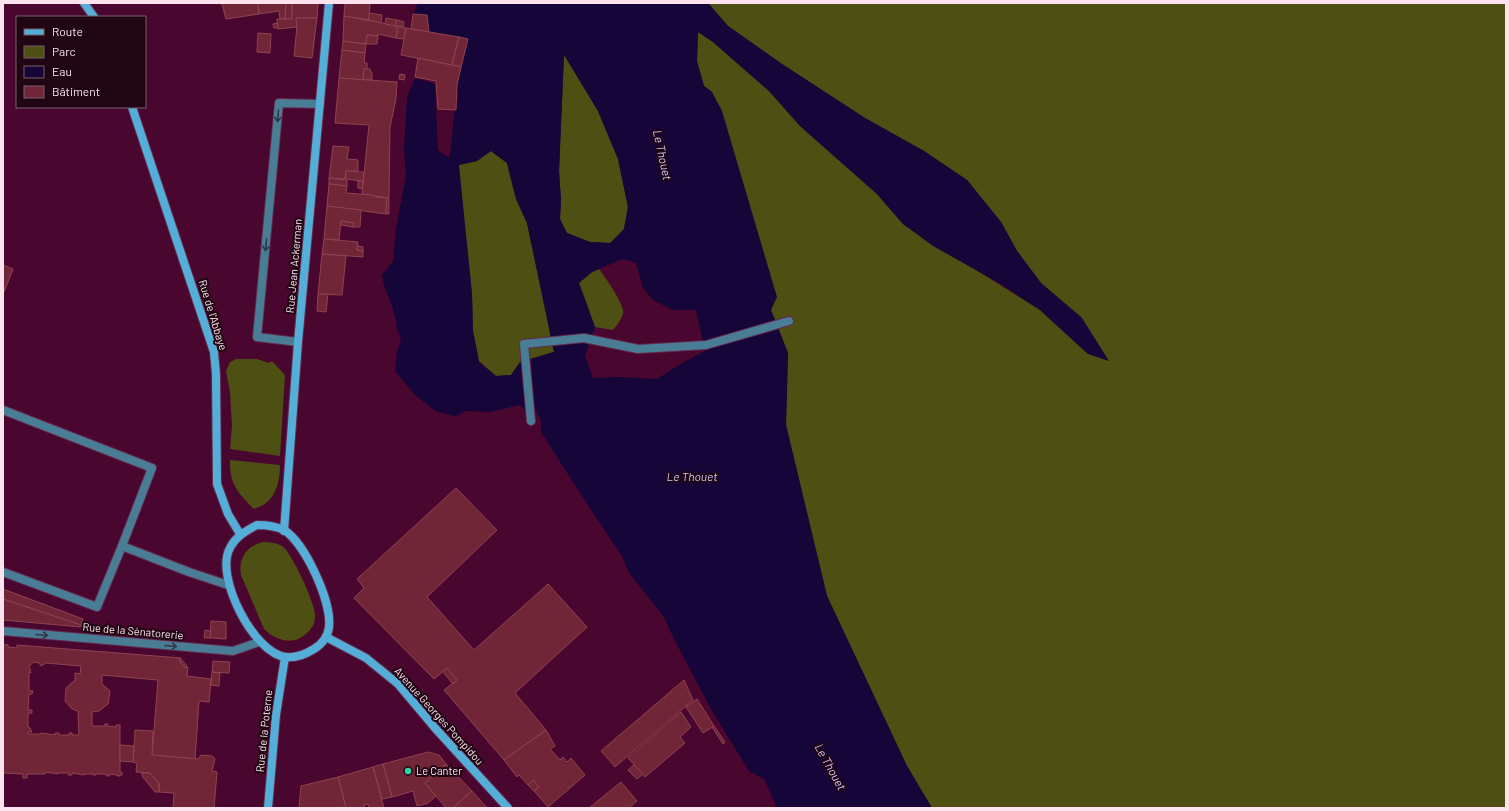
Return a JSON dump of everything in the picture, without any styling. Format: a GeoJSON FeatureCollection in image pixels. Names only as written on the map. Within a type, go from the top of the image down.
{"type":"FeatureCollection","features":[{"type":"Feature","properties":{"kind":"main road"},"geometry":{"type":"LineString","coordinates":[[84,3],[93,16]]}},
{"type":"Feature","properties":{"kind":"main road","name":"Rue Jean Ackerman"},"geometry":{"type":"LineString","coordinates":[[284,530],[298,342],[329,3]]}},
{"type":"Feature","properties":{"kind":"main road","name":"Rue de l'Abbaye"},"geometry":{"type":"LineString","coordinates":[[132,108],[214,352],[216,374],[217,484],[228,514],[240,534]]}},
{"type":"Feature","properties":{"kind":"main road"},"geometry":{"type":"LineString","coordinates":[[257,525],[272,526],[284,530],[296,541],[315,572],[329,616],[329,626],[326,637],[319,646],[310,652],[299,656],[285,657],[272,652],[260,642],[238,608],[228,585],[226,566],[230,548],[240,534],[257,525]]}},
{"type":"Feature","properties":{"kind":"main road","name":"Avenue Georges Pompidou"},"geometry":{"type":"LineString","coordinates":[[326,637],[366,658],[398,684],[435,728],[508,808]]}},
{"type":"Feature","properties":{"kind":"main road","name":"Rue de la Poterne"},"geometry":{"type":"LineString","coordinates":[[268,808],[276,715],[285,657]]}},
{"type":"Feature","properties":{"kind":"street"},"geometry":{"type":"LineString","coordinates":[[298,342],[257,337],[279,103],[320,104]]}},
{"type":"Feature","properties":{"kind":"street"},"geometry":{"type":"LineString","coordinates":[[531,421],[524,344],[584,338],[638,349],[706,345],[789,320]]}},
{"type":"Feature","properties":{"kind":"street"},"geometry":{"type":"LineString","coordinates":[[3,410],[152,468],[97,607],[3,572]]}},
{"type":"Feature","properties":{"kind":"street"},"geometry":{"type":"LineString","coordinates":[[122,546],[189,572],[228,585]]}},
{"type":"Feature","properties":{"kind":"street","name":"Rue de la Sénatorerie"},"geometry":{"type":"LineString","coordinates":[[3,631],[233,651],[260,642]]}},
{"type":"Feature","properties":{"kind":"green space"},"geometry":{"type":"Polygon","coordinates":[[[708,3],[1506,3],[1506,808],[932,808],[907,766],[827,596],[786,425],[788,353],[771,310],[712,92],[704,86],[697,62],[698,32],[713,42],[769,91],[800,126],[877,194],[903,224],[1040,310],[1088,354],[1082,318],[1041,283],[1017,251],[1001,222],[967,180],[924,151],[865,118],[782,64],[728,26],[708,3]]]}},
{"type":"Feature","properties":{"kind":"green space"},"geometry":{"type":"Polygon","coordinates":[[[564,54],[598,111],[618,159],[628,207],[624,229],[611,243],[590,242],[567,233],[560,219],[561,200],[559,171],[564,54]]]}},
{"type":"Feature","properties":{"kind":"green space"},"geometry":{"type":"Polygon","coordinates":[[[491,151],[507,163],[516,199],[527,223],[554,352],[520,362],[511,375],[496,376],[479,361],[473,331],[472,294],[458,165],[477,161],[491,151]]]}},
{"type":"Feature","properties":{"kind":"green space"},"geometry":{"type":"Polygon","coordinates":[[[599,269],[609,283],[623,310],[621,318],[613,330],[595,327],[579,283],[592,272],[599,269]]]}},
{"type":"Feature","properties":{"kind":"green space"},"geometry":{"type":"Polygon","coordinates":[[[236,359],[257,359],[269,363],[272,361],[285,375],[280,456],[230,449],[232,426],[230,392],[226,371],[230,362],[236,359]]]}},
{"type":"Feature","properties":{"kind":"green space"},"geometry":{"type":"Polygon","coordinates":[[[230,460],[280,465],[278,481],[273,496],[270,500],[262,506],[254,509],[243,498],[233,481],[230,460]]]}},
{"type":"Feature","properties":{"kind":"green space"},"geometry":{"type":"Polygon","coordinates":[[[264,542],[278,544],[286,550],[308,591],[315,611],[315,619],[312,628],[296,640],[291,641],[279,639],[264,629],[241,575],[241,563],[245,553],[253,546],[264,542]]]}},
{"type":"Feature","properties":{"kind":"water","name":"Le Thouet"},"geometry":{"type":"Polygon","coordinates":[[[418,3],[708,3],[728,26],[782,64],[865,118],[924,151],[967,180],[1001,222],[1017,251],[1041,283],[1082,318],[1109,361],[1088,354],[1040,310],[999,283],[933,246],[903,224],[877,194],[800,126],[769,91],[713,42],[698,32],[697,61],[704,86],[712,92],[722,111],[777,297],[771,310],[788,353],[786,425],[827,596],[907,766],[932,808],[777,808],[764,779],[749,771],[711,709],[664,617],[629,573],[622,556],[541,432],[541,420],[535,409],[525,409],[519,405],[490,412],[467,411],[456,416],[437,412],[415,395],[395,371],[397,352],[401,338],[394,312],[384,286],[382,275],[393,261],[396,229],[406,175],[404,149],[407,97],[415,78],[435,84],[438,150],[449,158],[457,85],[468,39],[429,32],[427,16],[413,14],[418,3]],[[564,55],[559,171],[561,200],[560,219],[567,233],[590,242],[610,243],[624,229],[628,207],[618,159],[598,111],[564,55]],[[491,151],[477,161],[459,165],[472,294],[473,331],[479,362],[496,376],[511,375],[520,362],[554,352],[527,223],[516,199],[507,163],[491,151]],[[623,259],[592,272],[579,283],[595,327],[585,356],[593,378],[619,377],[657,379],[705,351],[696,310],[673,310],[653,300],[643,288],[636,263],[623,259]]]}},
{"type":"Feature","properties":{"kind":"building"},"geometry":{"type":"Polygon","coordinates":[[[218,3],[258,3],[259,14],[226,19],[222,4],[218,3]]]}},
{"type":"Feature","properties":{"kind":"building"},"geometry":{"type":"Polygon","coordinates":[[[258,3],[286,3],[285,19],[280,19],[279,11],[259,14],[258,3]]]}},
{"type":"Feature","properties":{"kind":"building"},"geometry":{"type":"Polygon","coordinates":[[[286,3],[292,3],[292,19],[285,19],[286,3]]]}},
{"type":"Feature","properties":{"kind":"building"},"geometry":{"type":"Polygon","coordinates":[[[292,3],[318,3],[317,18],[296,18],[297,27],[278,29],[277,19],[292,19],[292,3]]]}},
{"type":"Feature","properties":{"kind":"building"},"geometry":{"type":"Polygon","coordinates":[[[345,3],[370,3],[369,20],[344,16],[345,3]]]}},
{"type":"Feature","properties":{"kind":"building"},"geometry":{"type":"Polygon","coordinates":[[[369,13],[382,15],[381,23],[369,20],[369,13]]]}},
{"type":"Feature","properties":{"kind":"building"},"geometry":{"type":"Polygon","coordinates":[[[413,14],[427,15],[429,32],[411,29],[413,14]]]}},
{"type":"Feature","properties":{"kind":"building"},"geometry":{"type":"Polygon","coordinates":[[[344,16],[398,26],[396,38],[378,34],[378,36],[367,35],[366,44],[343,41],[344,16]]]}},
{"type":"Feature","properties":{"kind":"building"},"geometry":{"type":"Polygon","coordinates":[[[296,18],[317,18],[312,58],[294,56],[297,27],[296,18]]]}},
{"type":"Feature","properties":{"kind":"building"},"geometry":{"type":"Polygon","coordinates":[[[386,18],[397,20],[395,26],[385,24],[386,18]]]}},
{"type":"Feature","properties":{"kind":"building"},"geometry":{"type":"Polygon","coordinates":[[[397,20],[404,22],[403,27],[395,26],[397,20]]]}},
{"type":"Feature","properties":{"kind":"building"},"geometry":{"type":"Polygon","coordinates":[[[277,23],[278,28],[274,28],[273,24],[277,23]]]}},
{"type":"Feature","properties":{"kind":"building"},"geometry":{"type":"Polygon","coordinates":[[[398,26],[406,28],[404,39],[396,38],[398,26]]]}},
{"type":"Feature","properties":{"kind":"building"},"geometry":{"type":"Polygon","coordinates":[[[406,28],[459,37],[452,65],[401,55],[406,28]]]}},
{"type":"Feature","properties":{"kind":"building"},"geometry":{"type":"Polygon","coordinates":[[[258,33],[271,34],[270,53],[257,52],[258,33]]]}},
{"type":"Feature","properties":{"kind":"building"},"geometry":{"type":"Polygon","coordinates":[[[367,35],[378,36],[377,44],[366,44],[367,35]]]}},
{"type":"Feature","properties":{"kind":"building"},"geometry":{"type":"Polygon","coordinates":[[[459,37],[468,39],[461,67],[452,65],[459,37]]]}},
{"type":"Feature","properties":{"kind":"building"},"geometry":{"type":"Polygon","coordinates":[[[343,41],[366,44],[365,53],[342,50],[343,41]]]}},
{"type":"Feature","properties":{"kind":"building"},"geometry":{"type":"Polygon","coordinates":[[[342,50],[365,53],[364,63],[367,63],[367,69],[364,69],[363,80],[339,78],[342,50]]]}},
{"type":"Feature","properties":{"kind":"building"},"geometry":{"type":"Polygon","coordinates":[[[418,58],[461,67],[457,85],[456,110],[438,109],[436,81],[415,77],[418,58]]]}},
{"type":"Feature","properties":{"kind":"building"},"geometry":{"type":"Polygon","coordinates":[[[364,69],[370,69],[372,80],[363,80],[364,69]]]}},
{"type":"Feature","properties":{"kind":"building"},"geometry":{"type":"Polygon","coordinates":[[[400,74],[405,75],[404,80],[399,79],[400,74]]]}},
{"type":"Feature","properties":{"kind":"building"},"geometry":{"type":"Polygon","coordinates":[[[339,78],[397,82],[396,99],[390,127],[389,198],[362,194],[369,125],[335,123],[339,78]]]}},
{"type":"Feature","properties":{"kind":"building"},"geometry":{"type":"Polygon","coordinates":[[[333,146],[349,147],[347,159],[358,160],[358,171],[346,171],[345,179],[329,178],[333,146]]]}},
{"type":"Feature","properties":{"kind":"building"},"geometry":{"type":"Polygon","coordinates":[[[346,171],[364,172],[363,181],[345,179],[346,171]]]}},
{"type":"Feature","properties":{"kind":"building"},"geometry":{"type":"Polygon","coordinates":[[[329,178],[347,180],[347,186],[329,184],[329,178]]]}},
{"type":"Feature","properties":{"kind":"building"},"geometry":{"type":"Polygon","coordinates":[[[358,181],[363,181],[362,189],[358,188],[358,181]]]}},
{"type":"Feature","properties":{"kind":"building"},"geometry":{"type":"Polygon","coordinates":[[[329,184],[347,186],[346,193],[387,198],[386,214],[327,206],[329,184]]]}},
{"type":"Feature","properties":{"kind":"building"},"geometry":{"type":"Polygon","coordinates":[[[387,198],[389,198],[389,214],[386,214],[387,198]]]}},
{"type":"Feature","properties":{"kind":"building"},"geometry":{"type":"Polygon","coordinates":[[[327,206],[361,210],[360,227],[353,227],[354,223],[341,221],[339,240],[324,239],[327,206]]]}},
{"type":"Feature","properties":{"kind":"building"},"geometry":{"type":"Polygon","coordinates":[[[341,221],[354,223],[353,227],[341,225],[341,221]]]}},
{"type":"Feature","properties":{"kind":"building"},"geometry":{"type":"Polygon","coordinates":[[[324,239],[358,242],[357,250],[363,251],[363,257],[322,254],[324,239]]]}},
{"type":"Feature","properties":{"kind":"building"},"geometry":{"type":"Polygon","coordinates":[[[358,246],[363,247],[363,251],[357,250],[358,246]]]}},
{"type":"Feature","properties":{"kind":"building"},"geometry":{"type":"Polygon","coordinates":[[[322,254],[346,256],[342,295],[318,294],[322,254]]]}},
{"type":"Feature","properties":{"kind":"building"},"geometry":{"type":"Polygon","coordinates":[[[3,265],[13,269],[4,292],[3,291],[3,265]]]}},
{"type":"Feature","properties":{"kind":"building"},"geometry":{"type":"Polygon","coordinates":[[[318,294],[328,294],[326,312],[317,311],[318,294]]]}},
{"type":"Feature","properties":{"kind":"building"},"geometry":{"type":"Polygon","coordinates":[[[456,488],[497,530],[427,597],[474,650],[548,584],[587,627],[515,693],[546,730],[504,760],[444,690],[457,680],[447,668],[434,679],[354,598],[364,588],[357,579],[456,488]]]}},
{"type":"Feature","properties":{"kind":"building"},"geometry":{"type":"Polygon","coordinates":[[[3,589],[83,619],[81,625],[3,599],[3,589]]]}},
{"type":"Feature","properties":{"kind":"building"},"geometry":{"type":"Polygon","coordinates":[[[3,599],[81,625],[81,627],[3,620],[3,599]]]}},
{"type":"Feature","properties":{"kind":"building"},"geometry":{"type":"Polygon","coordinates":[[[211,621],[226,622],[226,639],[210,638],[211,621]]]}},
{"type":"Feature","properties":{"kind":"building"},"geometry":{"type":"Polygon","coordinates":[[[205,630],[211,631],[210,638],[204,638],[205,630]]]}},
{"type":"Feature","properties":{"kind":"building"},"geometry":{"type":"Polygon","coordinates":[[[3,644],[8,645],[8,647],[17,648],[17,645],[181,658],[179,660],[185,668],[188,667],[187,676],[211,679],[209,702],[199,701],[195,759],[152,755],[158,680],[102,675],[102,684],[110,691],[108,704],[99,711],[92,712],[92,726],[105,726],[105,724],[108,724],[107,726],[116,727],[116,725],[120,725],[120,772],[122,772],[122,775],[117,776],[109,774],[109,776],[106,776],[106,774],[84,775],[72,773],[72,775],[68,775],[69,773],[58,774],[45,772],[45,774],[27,774],[27,778],[23,778],[23,774],[3,773],[3,644]],[[34,662],[29,666],[31,673],[29,672],[29,691],[33,691],[32,694],[29,694],[28,710],[32,710],[32,713],[28,713],[28,727],[32,732],[28,732],[28,734],[41,733],[55,735],[55,733],[59,733],[59,735],[69,735],[69,733],[72,733],[72,735],[79,735],[78,711],[72,709],[65,701],[66,688],[75,680],[75,673],[80,674],[81,666],[46,663],[41,666],[39,663],[34,662]]]}},
{"type":"Feature","properties":{"kind":"building"},"geometry":{"type":"Polygon","coordinates":[[[181,659],[187,666],[185,668],[179,660],[181,659]]]}},
{"type":"Feature","properties":{"kind":"building"},"geometry":{"type":"Polygon","coordinates":[[[213,661],[230,662],[229,673],[212,672],[213,661]]]}},
{"type":"Feature","properties":{"kind":"building"},"geometry":{"type":"Polygon","coordinates":[[[447,668],[457,680],[453,684],[443,672],[447,668]]]}},
{"type":"Feature","properties":{"kind":"building"},"geometry":{"type":"Polygon","coordinates":[[[212,672],[220,673],[219,686],[211,685],[212,672]]]}},
{"type":"Feature","properties":{"kind":"building"},"geometry":{"type":"Polygon","coordinates":[[[684,680],[693,700],[615,767],[601,751],[684,680]]]}},
{"type":"Feature","properties":{"kind":"building"},"geometry":{"type":"Polygon","coordinates":[[[697,699],[714,726],[703,733],[686,707],[697,699]]]}},
{"type":"Feature","properties":{"kind":"building"},"geometry":{"type":"Polygon","coordinates":[[[681,712],[691,727],[680,737],[685,743],[645,777],[628,758],[681,712]]]}},
{"type":"Feature","properties":{"kind":"building"},"geometry":{"type":"Polygon","coordinates":[[[714,726],[725,742],[723,744],[712,727],[714,726]]]}},
{"type":"Feature","properties":{"kind":"building"},"geometry":{"type":"Polygon","coordinates":[[[135,730],[153,731],[152,755],[198,759],[201,755],[212,756],[215,759],[212,771],[217,772],[214,808],[173,808],[174,793],[159,792],[159,784],[150,773],[136,772],[137,763],[133,762],[135,730]]]}},
{"type":"Feature","properties":{"kind":"building"},"geometry":{"type":"Polygon","coordinates":[[[546,730],[555,746],[550,749],[560,760],[563,757],[567,762],[571,758],[585,775],[548,807],[534,791],[539,787],[533,780],[528,785],[519,775],[517,777],[504,760],[546,730]]]}},
{"type":"Feature","properties":{"kind":"building"},"geometry":{"type":"Polygon","coordinates":[[[120,745],[134,746],[133,762],[120,761],[120,745]]]}},
{"type":"Feature","properties":{"kind":"building"},"geometry":{"type":"Polygon","coordinates":[[[428,752],[439,755],[446,764],[425,783],[436,796],[428,803],[417,806],[413,791],[392,797],[383,764],[428,752]]]}},
{"type":"Feature","properties":{"kind":"building"},"geometry":{"type":"Polygon","coordinates":[[[383,764],[392,797],[382,799],[373,767],[383,764]]]}},
{"type":"Feature","properties":{"kind":"building"},"geometry":{"type":"Polygon","coordinates":[[[446,764],[472,791],[453,808],[446,808],[425,783],[446,764]]]}},
{"type":"Feature","properties":{"kind":"building"},"geometry":{"type":"Polygon","coordinates":[[[634,765],[643,774],[637,779],[628,770],[634,765]]]}},
{"type":"Feature","properties":{"kind":"building"},"geometry":{"type":"Polygon","coordinates":[[[373,767],[384,808],[369,808],[368,804],[364,805],[365,808],[346,808],[338,777],[373,767]]]}},
{"type":"Feature","properties":{"kind":"building"},"geometry":{"type":"Polygon","coordinates":[[[142,773],[150,773],[159,784],[159,792],[155,792],[142,776],[142,773]]]}},
{"type":"Feature","properties":{"kind":"building"},"geometry":{"type":"Polygon","coordinates":[[[338,777],[346,808],[299,808],[301,786],[338,777]]]}},
{"type":"Feature","properties":{"kind":"building"},"geometry":{"type":"Polygon","coordinates":[[[533,780],[539,787],[534,791],[528,785],[533,780]]]}},
{"type":"Feature","properties":{"kind":"building"},"geometry":{"type":"Polygon","coordinates":[[[621,782],[637,801],[629,808],[589,808],[621,782]]]}},
{"type":"Feature","properties":{"kind":"building"},"geometry":{"type":"Polygon","coordinates":[[[472,791],[487,808],[453,808],[472,791]]]}},
{"type":"Feature","properties":{"kind":"place","name":"Le Canter"},"geometry":{"type":"Point","coordinates":[408,771]}}]}
